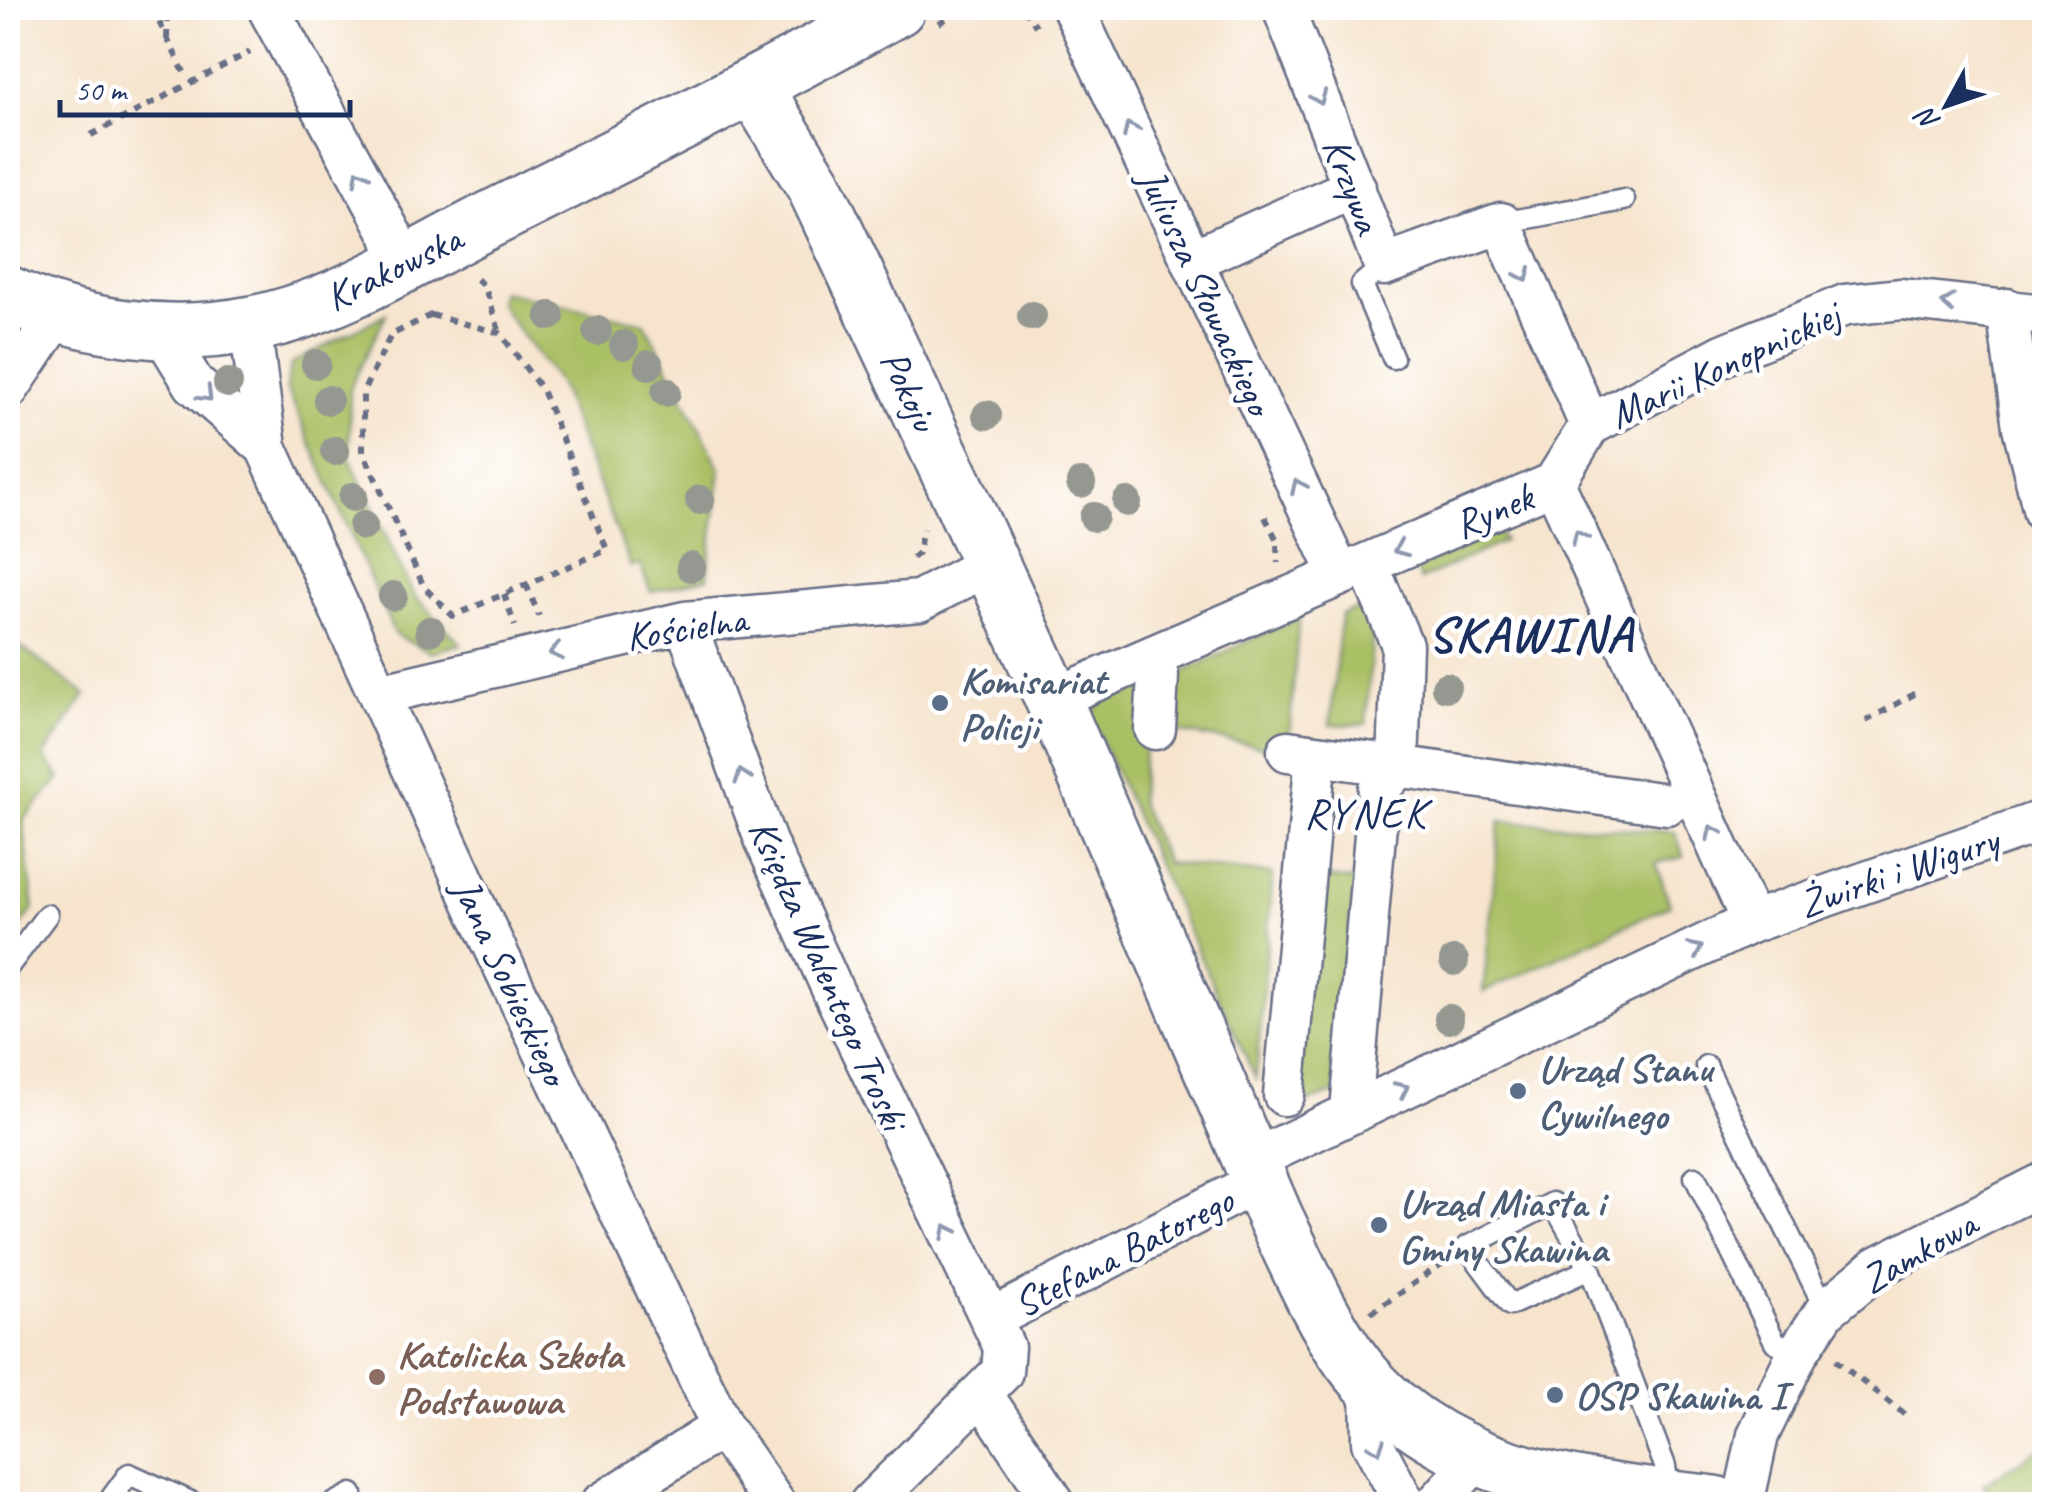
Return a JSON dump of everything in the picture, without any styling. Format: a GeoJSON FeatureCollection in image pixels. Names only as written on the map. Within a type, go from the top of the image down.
{"type":"FeatureCollection","features":[{"type":"Feature","properties":{"kind":"main road","name":"Krakowska"},"geometry":{"type":"LineString","coordinates":[[8,294],[59,313],[161,330],[250,324],[314,306],[755,88],[913,18]]}},
{"type":"Feature","properties":{"kind":"main road","name":"Pokoju"},"geometry":{"type":"LineString","coordinates":[[755,88],[814,185],[1053,698]]}},
{"type":"Feature","properties":{"kind":"main road"},"geometry":{"type":"LineString","coordinates":[[1053,698],[1312,1295],[1370,1384],[1417,1424],[1478,1458],[1548,1482],[1692,1502]]}},
{"type":"Feature","properties":{"kind":"street"},"geometry":{"type":"LineString","coordinates":[[268,8],[391,234],[401,264]]}},
{"type":"Feature","properties":{"kind":"street","name":"Juliusza Słowackiego"},"geometry":{"type":"LineString","coordinates":[[1073,8],[1192,260],[1358,579]]}},
{"type":"Feature","properties":{"kind":"street","name":"Krzywa"},"geometry":{"type":"LineString","coordinates":[[1283,8],[1384,265],[1501,223]]}},
{"type":"Feature","properties":{"kind":"street"},"geometry":{"type":"LineString","coordinates":[[1192,260],[1355,188]]}},
{"type":"Feature","properties":{"kind":"street"},"geometry":{"type":"LineString","coordinates":[[1501,223],[1590,425]]}},
{"type":"Feature","properties":{"kind":"street","name":"Marii Konopnickiej"},"geometry":{"type":"LineString","coordinates":[[1554,484],[1590,425],[1725,354],[1845,306],[1884,298],[2026,312]]}},
{"type":"Feature","properties":{"kind":"street"},"geometry":{"type":"LineString","coordinates":[[2026,312],[2010,354],[2044,512]]}},
{"type":"Feature","properties":{"kind":"street"},"geometry":{"type":"LineString","coordinates":[[8,389],[59,313]]}},
{"type":"Feature","properties":{"kind":"street","name":"Jana Sobieskiego"},"geometry":{"type":"LineString","coordinates":[[250,324],[266,447],[722,1427],[776,1504]]}},
{"type":"Feature","properties":{"kind":"street","name":"Jana Sobieskiego"},"geometry":{"type":"LineString","coordinates":[[161,330],[194,384],[237,426],[266,447]]}},
{"type":"Feature","properties":{"kind":"street","name":"Rynek"},"geometry":{"type":"LineString","coordinates":[[1053,698],[1358,579],[1554,484],[1752,922]]}},
{"type":"Feature","properties":{"kind":"street","name":"Kościelna"},"geometry":{"type":"LineString","coordinates":[[379,694],[685,622],[919,601],[990,564]]}},
{"type":"Feature","properties":{"kind":"street"},"geometry":{"type":"LineString","coordinates":[[1352,1098],[1380,789],[1398,767],[1402,645],[1358,579]]}},
{"type":"Feature","properties":{"kind":"street","name":"Księdza Walentego Troski"},"geometry":{"type":"LineString","coordinates":[[685,622],[766,842],[832,991],[991,1318]]}},
{"type":"Feature","properties":{"kind":"street"},"geometry":{"type":"LineString","coordinates":[[1155,729],[1158,676]]}},
{"type":"Feature","properties":{"kind":"street"},"geometry":{"type":"LineString","coordinates":[[1284,1094],[1302,753],[1667,804]]}},
{"type":"Feature","properties":{"kind":"street","name":"Żwirki i Wigury"},"geometry":{"type":"LineString","coordinates":[[1752,922],[2044,820]]}},
{"type":"Feature","properties":{"kind":"street"},"geometry":{"type":"LineString","coordinates":[[1255,1171],[1752,922]]}},
{"type":"Feature","properties":{"kind":"street","name":"Stefana Batorego"},"geometry":{"type":"LineString","coordinates":[[870,1504],[1002,1372],[1004,1346],[991,1318],[1255,1171]]}},
{"type":"Feature","properties":{"kind":"street","name":"Zamkowa"},"geometry":{"type":"LineString","coordinates":[[1743,1504],[1758,1435],[1815,1355],[1826,1310],[1879,1266],[2044,1183]]}},
{"type":"Feature","properties":{"kind":"street"},"geometry":{"type":"LineString","coordinates":[[1370,1384],[1372,1442],[1405,1504]]}},
{"type":"Feature","properties":{"kind":"street"},"geometry":{"type":"LineString","coordinates":[[982,1394],[1056,1504]]}},
{"type":"Feature","properties":{"kind":"street"},"geometry":{"type":"LineString","coordinates":[[601,1504],[722,1427]]}},
{"type":"Feature","properties":{"kind":"street"},"geometry":{"type":"LineString","coordinates":[[1436,1504],[1478,1458]]}},
{"type":"Feature","properties":{"kind":"lane"},"geometry":{"type":"LineString","coordinates":[[1501,223],[1624,200]]}},
{"type":"Feature","properties":{"kind":"lane"},"geometry":{"type":"LineString","coordinates":[[1384,265],[1362,284],[1393,358]]}},
{"type":"Feature","properties":{"kind":"lane"},"geometry":{"type":"LineString","coordinates":[[8,968],[46,915]]}},
{"type":"Feature","properties":{"kind":"lane"},"geometry":{"type":"LineString","coordinates":[[1706,1066],[1826,1310]]}},
{"type":"Feature","properties":{"kind":"lane"},"geometry":{"type":"LineString","coordinates":[[1695,1177],[1776,1342],[1815,1355]]}},
{"type":"Feature","properties":{"kind":"lane"},"geometry":{"type":"LineString","coordinates":[[1590,1269],[1510,1306],[1466,1247],[1553,1203],[1590,1269],[1665,1466],[1692,1502]]}},
{"type":"Feature","properties":{"kind":"lane"},"geometry":{"type":"LineString","coordinates":[[107,1504],[129,1474],[196,1504]]}},
{"type":"Feature","properties":{"kind":"path"},"geometry":{"type":"LineString","coordinates":[[152,8],[184,72]]}},
{"type":"Feature","properties":{"kind":"path"},"geometry":{"type":"LineString","coordinates":[[167,40],[168,8]]}},
{"type":"Feature","properties":{"kind":"path"},"geometry":{"type":"LineString","coordinates":[[913,18],[964,8]]}},
{"type":"Feature","properties":{"kind":"path"},"geometry":{"type":"LineString","coordinates":[[91,135],[261,49]]}},
{"type":"Feature","properties":{"kind":"path"},"geometry":{"type":"LineString","coordinates":[[430,314],[500,332],[542,390],[607,550],[526,584],[454,616],[424,587],[363,451],[364,392],[391,335],[430,314]]}},
{"type":"Feature","properties":{"kind":"path"},"geometry":{"type":"LineString","coordinates":[[902,564],[918,553],[925,523]]}},
{"type":"Feature","properties":{"kind":"path"},"geometry":{"type":"LineString","coordinates":[[1275,568],[1277,545]]}},
{"type":"Feature","properties":{"kind":"path"},"geometry":{"type":"LineString","coordinates":[[526,584],[539,616]]}},
{"type":"Feature","properties":{"kind":"path"},"geometry":{"type":"LineString","coordinates":[[1866,721],[1916,693]]}},
{"type":"Feature","properties":{"kind":"path"},"geometry":{"type":"LineString","coordinates":[[1366,1316],[1466,1247]]}},
{"type":"Feature","properties":{"kind":"path"},"geometry":{"type":"LineString","coordinates":[[1815,1355],[1909,1418]]}},
{"type":"Feature","properties":{"kind":"green space"},"geometry":{"type":"Polygon","coordinates":[[[501,291],[645,323],[721,470],[707,578],[651,592],[640,565],[631,567],[558,382],[504,311],[499,301],[501,291]]]}},
{"type":"Feature","properties":{"kind":"green space"},"geometry":{"type":"Polygon","coordinates":[[[386,314],[350,388],[349,457],[413,594],[461,644],[431,652],[395,635],[286,387],[291,364],[386,314]]]}},
{"type":"Feature","properties":{"kind":"green space"},"geometry":{"type":"Polygon","coordinates":[[[1498,530],[1504,541],[1420,580],[1415,568],[1498,530]]]}},
{"type":"Feature","properties":{"kind":"green space"},"geometry":{"type":"Polygon","coordinates":[[[1375,602],[1366,724],[1330,725],[1341,615],[1375,602]]]}},
{"type":"Feature","properties":{"kind":"green space"},"geometry":{"type":"Polygon","coordinates":[[[1299,617],[1288,751],[1147,727],[1139,801],[1166,863],[1273,874],[1256,1079],[1090,717],[1105,699],[1127,686],[1175,676],[1299,617]]]}},
{"type":"Feature","properties":{"kind":"green space"},"geometry":{"type":"Polygon","coordinates":[[[8,638],[86,695],[44,756],[60,778],[23,821],[34,908],[8,943],[8,638]]]}},
{"type":"Feature","properties":{"kind":"green space"},"geometry":{"type":"Polygon","coordinates":[[[1500,821],[1675,832],[1684,857],[1656,863],[1670,905],[1483,992],[1500,821]]]}},
{"type":"Feature","properties":{"kind":"green space"},"geometry":{"type":"Polygon","coordinates":[[[1312,876],[1355,881],[1336,1092],[1297,1106],[1312,876]]]}},
{"type":"Feature","properties":{"kind":"green space"},"geometry":{"type":"Polygon","coordinates":[[[2044,1446],[2044,1504],[1994,1504],[1983,1484],[2044,1446]]]}},
{"type":"Feature","properties":{"kind":"place","name":"Komisariat Policji"},"geometry":{"type":"Point","coordinates":[940,703]}},
{"type":"Feature","properties":{"kind":"place","name":"Urząd Stanu Cywilnego"},"geometry":{"type":"Point","coordinates":[1518,1091]}},
{"type":"Feature","properties":{"kind":"place","name":"Urząd Miasta i Gminy Skawina"},"geometry":{"type":"Point","coordinates":[1379,1225]}},
{"type":"Feature","properties":{"kind":"place","name":"Katolicka Szkoła Podstawowa"},"geometry":{"type":"Point","coordinates":[377,1377]}},
{"type":"Feature","properties":{"kind":"place","name":"OSP Skawina I"},"geometry":{"type":"Point","coordinates":[1555,1395]}},
{"type":"Feature","properties":{"kind":"district","name":"SKAWINA"},"geometry":{"type":"Point","coordinates":[1531,633]}},
{"type":"Feature","properties":{"kind":"district","name":"RYNEK"},"geometry":{"type":"Point","coordinates":[1366,812]}}]}
